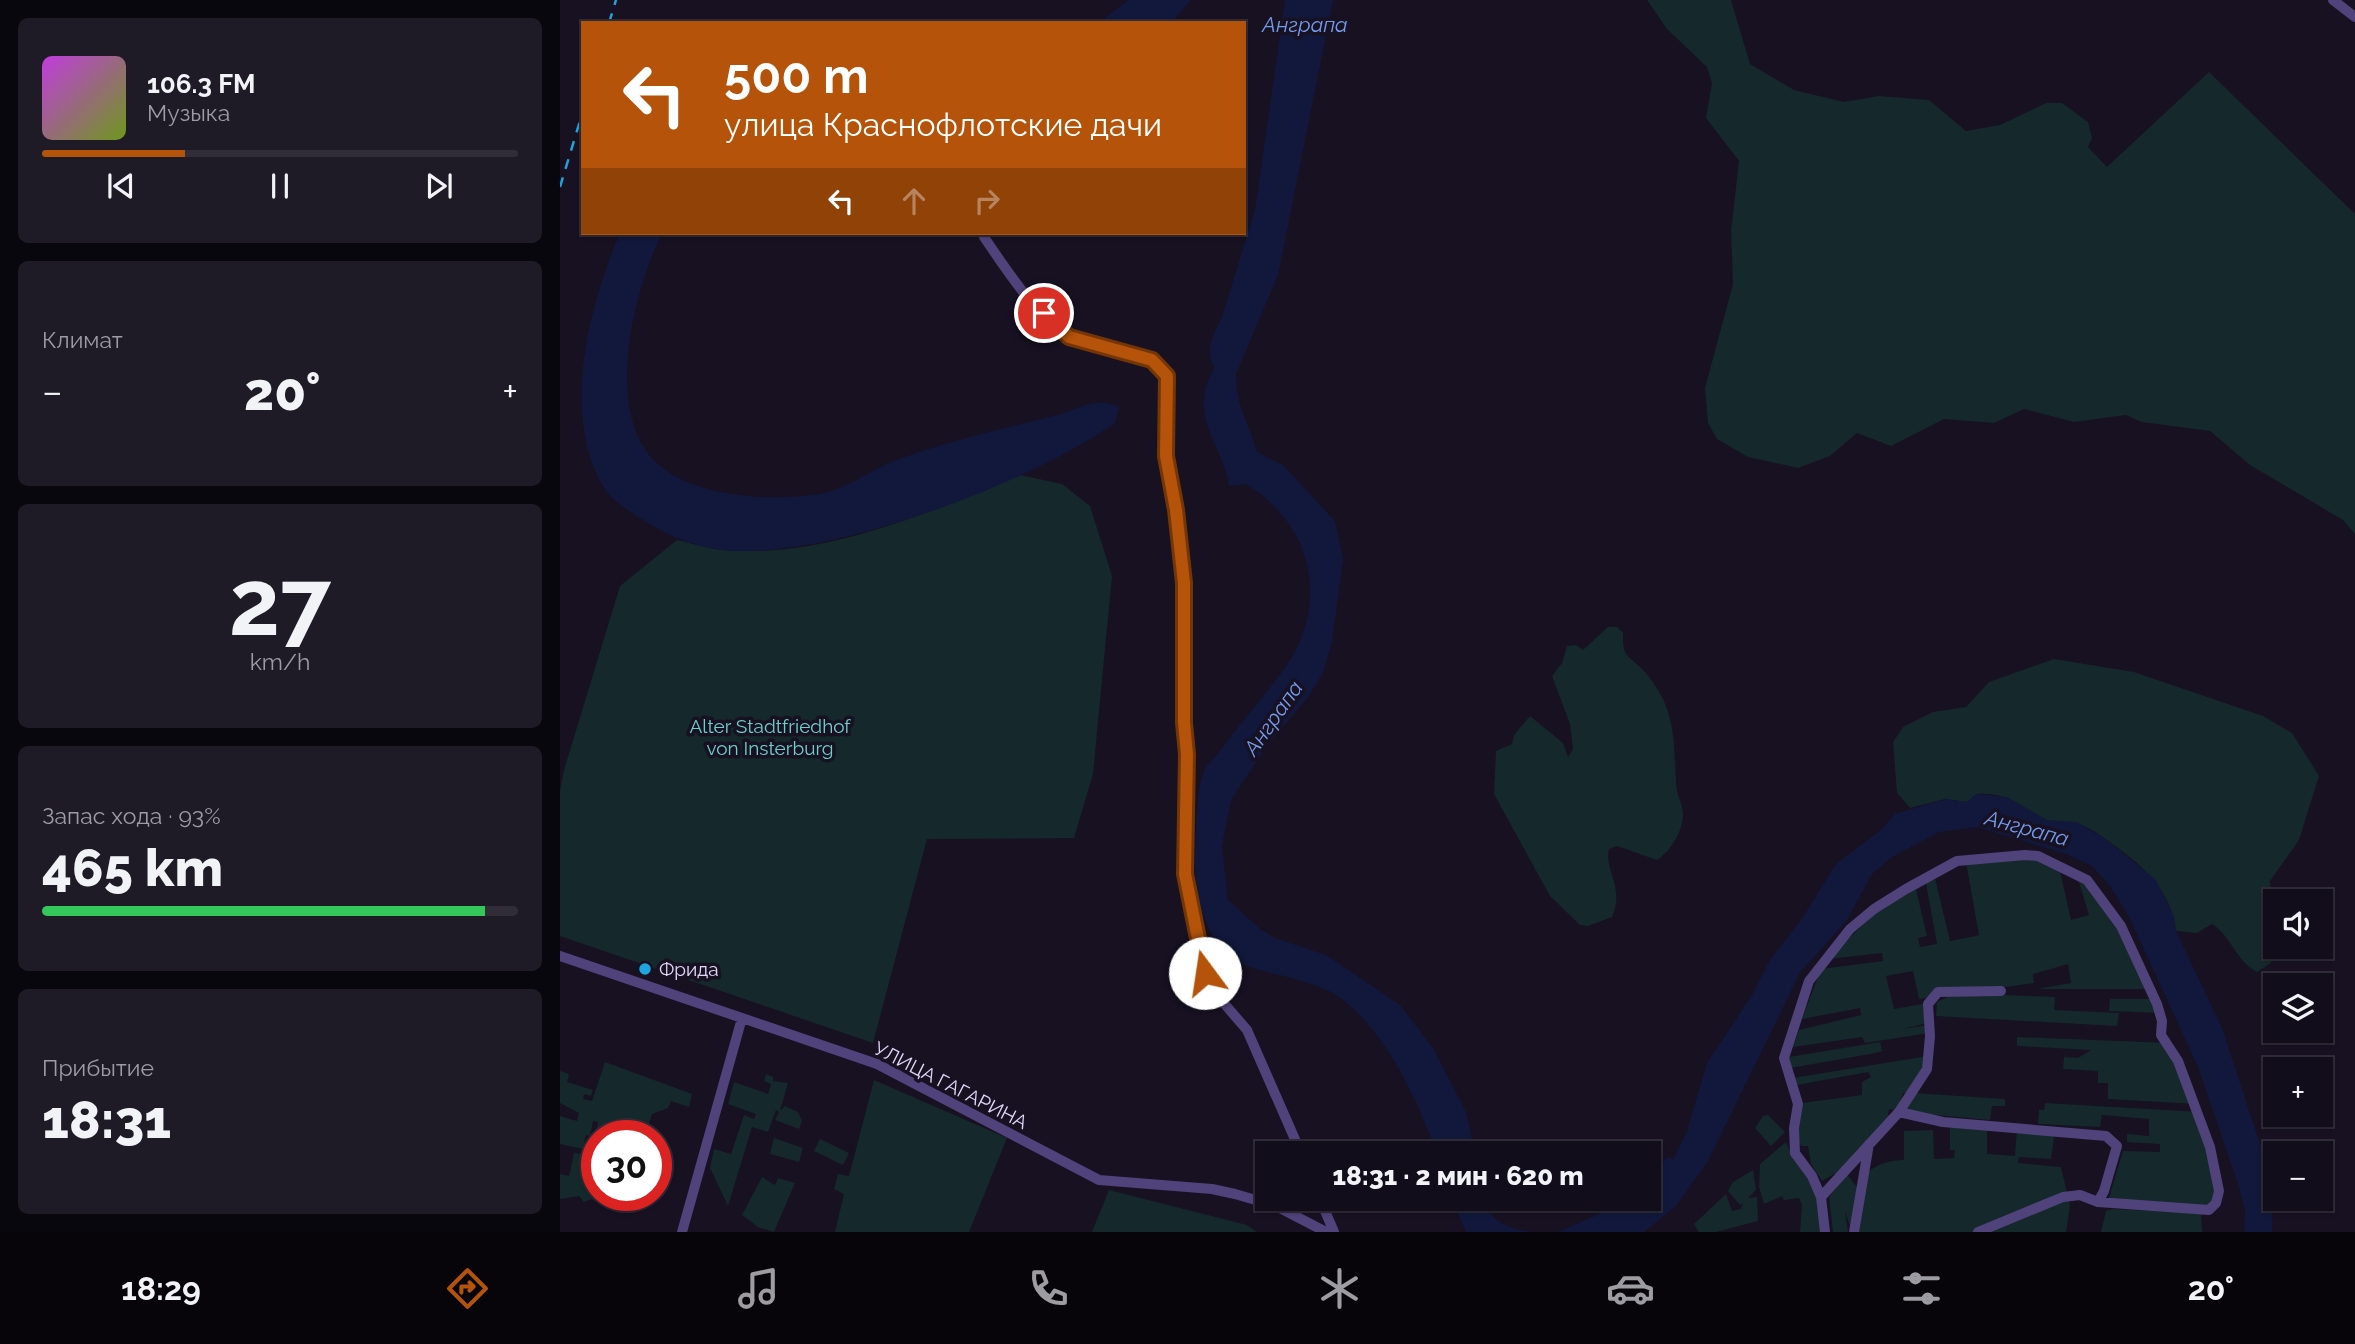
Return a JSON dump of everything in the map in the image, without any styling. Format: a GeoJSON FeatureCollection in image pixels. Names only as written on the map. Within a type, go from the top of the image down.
{"type":"FeatureCollection","features":[{"type":"Feature","properties":{"kind":"street"},"geometry":{"type":"LineString","coordinates":[[2333,0],[2355,17]]}},
{"type":"Feature","properties":{"kind":"street"},"geometry":{"type":"LineString","coordinates":[[984,237],[1033,303],[1069,337],[1152,360],[1167,376],[1166,456],[1178,523],[1184,583],[1184,723],[1187,754],[1184,842],[1189,904],[1205,973],[1222,1001],[1247,1030],[1296,1141]]}},
{"type":"Feature","properties":{"kind":"street"},"geometry":{"type":"LineString","coordinates":[[1825,1232],[1821,1197],[1812,1176],[1795,1153],[1794,1128],[1798,1104],[1784,1058],[1808,981],[1850,929],[1874,909],[1906,889],[1958,862],[2038,856],[2087,880],[2121,926],[2157,1004],[2162,1021],[2161,1035],[2178,1061],[2217,1172],[2219,1191],[2216,1203],[2209,1210],[2098,1202],[2080,1195],[2063,1197],[1978,1232]]}},
{"type":"Feature","properties":{"kind":"street","name":"УЛИЦА ГАГАРИНА"},"geometry":{"type":"LineString","coordinates":[[560,956],[877,1064],[1099,1180],[1212,1189],[1235,1194],[1276,1206],[1326,1232]]}},
{"type":"Feature","properties":{"kind":"street"},"geometry":{"type":"LineString","coordinates":[[1821,1197],[1899,1112],[1927,1069],[1930,1036],[1928,1004],[1938,992],[2001,991]]}},
{"type":"Feature","properties":{"kind":"street"},"geometry":{"type":"LineString","coordinates":[[682,1232],[742,1018]]}},
{"type":"Feature","properties":{"kind":"street"},"geometry":{"type":"LineString","coordinates":[[1899,1112],[1956,1124],[2106,1136],[2117,1146],[2104,1191],[2098,1202]]}},
{"type":"Feature","properties":{"kind":"street"},"geometry":{"type":"LineString","coordinates":[[1854,1232],[1869,1144]]}},
{"type":"Feature","properties":{"kind":"street"},"geometry":{"type":"LineString","coordinates":[[1325,1211],[1335,1232]]}},
{"type":"Feature","properties":{"kind":"green space"},"geometry":{"type":"Polygon","coordinates":[[[1647,0],[1731,0],[1750,64],[1794,90],[1844,102],[1879,96],[1929,100],[1966,131],[2000,125],[2046,103],[2062,103],[2088,122],[2092,138],[2088,147],[2107,167],[2209,72],[2355,214],[2355,534],[2343,520],[2250,465],[2210,431],[2142,422],[2126,415],[2074,422],[2024,409],[1994,423],[1944,419],[1891,446],[1857,433],[1830,456],[1798,468],[1748,457],[1717,439],[1708,423],[1705,388],[1733,284],[1731,231],[1739,161],[1706,118],[1712,83],[1707,67],[1667,29],[1647,0]]]}},
{"type":"Feature","properties":{"kind":"green space","name":"Alter Stadtfriedhof von Insterburg"},"geometry":{"type":"Polygon","coordinates":[[[1020,475],[1062,484],[1090,506],[1112,576],[1093,774],[1074,838],[927,839],[873,1043],[560,936],[560,791],[620,586],[677,540],[724,550],[762,551],[838,540],[913,517],[1020,475]]]}},
{"type":"Feature","properties":{"kind":"green space"},"geometry":{"type":"Polygon","coordinates":[[[1608,627],[1617,627],[1623,633],[1626,654],[1650,678],[1667,709],[1674,740],[1676,787],[1683,814],[1675,840],[1657,860],[1617,846],[1609,849],[1615,907],[1612,917],[1588,926],[1580,925],[1550,896],[1494,794],[1496,751],[1512,744],[1514,735],[1530,716],[1563,743],[1568,757],[1573,749],[1570,724],[1552,676],[1562,663],[1567,646],[1576,645],[1583,650],[1608,627]]]}},
{"type":"Feature","properties":{"kind":"green space"},"geometry":{"type":"Polygon","coordinates":[[[2054,659],[2134,672],[2263,716],[2292,733],[2319,776],[2299,840],[2270,881],[2271,889],[2263,889],[2263,959],[2272,959],[2271,963],[2257,972],[2212,924],[2197,933],[2176,931],[2169,904],[2147,872],[2087,828],[2046,820],[2007,799],[1989,794],[1977,794],[1967,802],[1945,799],[1910,808],[1897,793],[1893,742],[1903,727],[1933,712],[1966,707],[1989,682],[2054,659]]]}},
{"type":"Feature","properties":{"kind":"green space"},"geometry":{"type":"Polygon","coordinates":[[[2005,857],[2058,862],[2071,920],[2089,915],[2077,876],[2093,883],[2152,989],[2037,989],[2071,983],[2068,964],[2033,974],[2034,983],[1919,999],[1913,971],[1886,976],[1885,972],[1894,1009],[1928,1003],[1928,1023],[1902,1029],[1928,1025],[1929,1033],[1865,1043],[1862,1037],[1793,1047],[1799,1030],[1861,1015],[1860,1008],[1802,1019],[1821,969],[1883,961],[1882,953],[1829,959],[1872,915],[1916,889],[1927,936],[1918,938],[1920,947],[1937,944],[1926,883],[1935,878],[1950,941],[1979,935],[1966,862],[2005,857]]]}},
{"type":"Feature","properties":{"kind":"green space"},"geometry":{"type":"Polygon","coordinates":[[[1956,993],[2055,997],[2054,1010],[2119,1013],[2117,1026],[1936,1016],[1937,1002],[1956,993]]]}},
{"type":"Feature","properties":{"kind":"green space"},"geometry":{"type":"Polygon","coordinates":[[[2110,999],[2157,999],[2161,1013],[2109,1011],[2110,999]]]}},
{"type":"Feature","properties":{"kind":"green space"},"geometry":{"type":"Polygon","coordinates":[[[2017,1037],[2169,1043],[2197,1104],[2108,1099],[2108,1083],[2098,1083],[2098,1071],[2063,1069],[2064,1057],[2078,1058],[2091,1050],[2017,1046],[2017,1037]]]}},
{"type":"Feature","properties":{"kind":"green space"},"geometry":{"type":"Polygon","coordinates":[[[1880,1042],[1882,1051],[1876,1053],[1790,1068],[1789,1057],[1880,1042]]]}},
{"type":"Feature","properties":{"kind":"green space"},"geometry":{"type":"Polygon","coordinates":[[[1928,1056],[1909,1092],[1903,1093],[1898,1111],[1889,1109],[1888,1115],[1894,1116],[1843,1169],[1822,1181],[1811,1164],[1808,1146],[1801,1146],[1797,1137],[1802,1103],[1862,1095],[1862,1082],[1871,1077],[1868,1072],[1797,1085],[1793,1078],[1928,1056]]]}},
{"type":"Feature","properties":{"kind":"green space"},"geometry":{"type":"Polygon","coordinates":[[[605,1062],[692,1094],[689,1107],[671,1101],[668,1108],[652,1114],[650,1120],[581,1120],[581,1149],[560,1144],[560,1116],[577,1121],[579,1113],[560,1103],[560,1071],[569,1074],[567,1082],[593,1090],[591,1096],[584,1094],[583,1099],[592,1101],[605,1062]]]}},
{"type":"Feature","properties":{"kind":"green space"},"geometry":{"type":"Polygon","coordinates":[[[766,1074],[773,1077],[773,1081],[788,1083],[780,1111],[785,1106],[798,1112],[802,1121],[799,1129],[775,1120],[779,1112],[776,1110],[768,1132],[752,1127],[728,1206],[710,1168],[714,1149],[731,1154],[744,1115],[754,1119],[756,1114],[728,1104],[734,1082],[768,1094],[771,1084],[764,1081],[766,1074]]]}},
{"type":"Feature","properties":{"kind":"green space"},"geometry":{"type":"Polygon","coordinates":[[[874,1080],[1007,1138],[969,1232],[835,1232],[844,1194],[834,1189],[838,1174],[849,1176],[874,1080]]]}},
{"type":"Feature","properties":{"kind":"green space"},"geometry":{"type":"Polygon","coordinates":[[[1914,1093],[2005,1099],[2005,1106],[1992,1106],[1990,1120],[1905,1112],[1914,1093]]]}},
{"type":"Feature","properties":{"kind":"green space"},"geometry":{"type":"Polygon","coordinates":[[[2045,1103],[2200,1112],[2217,1172],[2211,1206],[2108,1201],[2123,1151],[2160,1152],[2160,1144],[2127,1142],[2127,1134],[2149,1136],[2149,1119],[2102,1115],[2100,1127],[2038,1124],[2039,1110],[2044,1110],[2045,1103]]]}},
{"type":"Feature","properties":{"kind":"green space"},"geometry":{"type":"Polygon","coordinates":[[[1768,1115],[1785,1132],[1771,1146],[1755,1128],[1763,1116],[1768,1115]]]}},
{"type":"Feature","properties":{"kind":"green space"},"geometry":{"type":"Polygon","coordinates":[[[1950,1124],[1987,1126],[1987,1154],[2015,1156],[2017,1128],[2055,1131],[2051,1159],[2019,1157],[2018,1163],[2061,1167],[2070,1206],[2066,1232],[1852,1232],[1845,1211],[1848,1232],[1833,1232],[1829,1197],[1847,1174],[1857,1187],[1865,1175],[1876,1166],[1904,1160],[1904,1131],[1933,1130],[1934,1159],[1954,1158],[1955,1150],[1950,1150],[1950,1124]]]}},
{"type":"Feature","properties":{"kind":"green space"},"geometry":{"type":"Polygon","coordinates":[[[774,1138],[803,1148],[799,1162],[770,1154],[774,1138]]]}},
{"type":"Feature","properties":{"kind":"green space"},"geometry":{"type":"Polygon","coordinates":[[[820,1139],[849,1153],[843,1165],[814,1151],[820,1139]]]}},
{"type":"Feature","properties":{"kind":"green space"},"geometry":{"type":"Polygon","coordinates":[[[1786,1142],[1792,1156],[1818,1189],[1824,1232],[1800,1232],[1802,1205],[1799,1198],[1784,1200],[1782,1196],[1764,1204],[1759,1187],[1760,1164],[1786,1142]]]}},
{"type":"Feature","properties":{"kind":"green space"},"geometry":{"type":"Polygon","coordinates":[[[574,1153],[581,1154],[581,1198],[579,1196],[560,1199],[560,1174],[569,1176],[574,1153]]]}},
{"type":"Feature","properties":{"kind":"green space"},"geometry":{"type":"Polygon","coordinates":[[[1753,1170],[1756,1190],[1748,1198],[1757,1197],[1758,1221],[1716,1232],[1699,1232],[1694,1224],[1726,1194],[1732,1211],[1741,1209],[1743,1203],[1740,1205],[1728,1191],[1733,1182],[1753,1170]]]}},
{"type":"Feature","properties":{"kind":"green space"},"geometry":{"type":"Polygon","coordinates":[[[762,1177],[775,1185],[778,1178],[795,1183],[774,1232],[758,1227],[742,1215],[762,1177]]]}},
{"type":"Feature","properties":{"kind":"green space"},"geometry":{"type":"Polygon","coordinates":[[[1109,1190],[1247,1225],[1257,1232],[1092,1232],[1109,1190]]]}},
{"type":"Feature","properties":{"kind":"green space"},"geometry":{"type":"Polygon","coordinates":[[[2112,1209],[2201,1213],[2202,1232],[2101,1232],[2106,1211],[2112,1209]]]}},
{"type":"Feature","properties":{"kind":"water"},"geometry":{"type":"Polygon","coordinates":[[[1129,0],[1191,0],[1173,21],[1101,21],[1129,0]]]}},
{"type":"Feature","properties":{"kind":"water","name":"Анграпа"},"geometry":{"type":"Polygon","coordinates":[[[1285,0],[1333,0],[1278,275],[1236,374],[1241,406],[1257,452],[1283,465],[1335,521],[1343,559],[1332,642],[1323,673],[1308,697],[1266,747],[1231,800],[1222,846],[1228,900],[1259,928],[1275,938],[1326,955],[1400,1005],[1433,1048],[1466,1112],[1472,1141],[1432,1141],[1401,1073],[1363,1019],[1342,999],[1328,991],[1307,982],[1245,965],[1230,956],[1210,930],[1203,914],[1195,861],[1201,779],[1207,766],[1279,676],[1295,651],[1306,624],[1310,598],[1309,572],[1301,547],[1288,523],[1270,502],[1246,484],[1229,486],[1204,413],[1206,386],[1214,366],[1210,354],[1211,341],[1222,317],[1255,210],[1285,0]]]}},
{"type":"Feature","properties":{"kind":"water"},"geometry":{"type":"Polygon","coordinates":[[[619,235],[661,235],[643,283],[629,343],[629,402],[635,429],[647,452],[662,467],[703,488],[751,496],[820,494],[841,488],[892,462],[922,451],[1079,407],[1105,403],[1119,407],[1115,423],[1033,470],[926,513],[870,530],[816,543],[766,550],[703,547],[667,534],[618,503],[604,488],[591,459],[584,428],[584,360],[598,293],[619,235]]]}},
{"type":"Feature","properties":{"kind":"water","name":"Анграпа"},"geometry":{"type":"Polygon","coordinates":[[[1976,794],[2007,797],[2047,820],[2077,822],[2104,838],[2156,880],[2174,916],[2176,931],[2222,1028],[2263,1149],[2263,1211],[2272,1211],[2272,1232],[2244,1232],[2245,1210],[2239,1187],[2198,1067],[2130,919],[2110,886],[2092,866],[2066,854],[1977,827],[1939,832],[1892,857],[1872,874],[1847,920],[1800,973],[1708,1161],[1676,1206],[1644,1232],[1558,1232],[1606,1211],[1661,1211],[1661,1170],[1664,1160],[1669,1157],[1673,1160],[1687,1131],[1707,1063],[1752,995],[1770,960],[1801,920],[1836,864],[1881,830],[1895,814],[1945,799],[1967,802],[1976,794]]]}},
{"type":"Feature","properties":{"kind":"water"},"geometry":{"type":"Polygon","coordinates":[[[1457,1211],[1489,1211],[1501,1223],[1532,1232],[1466,1232],[1457,1211]]]}},
{"type":"Feature","properties":{"kind":"railway"},"geometry":{"type":"LineString","coordinates":[[610,21],[616,0]]}},
{"type":"Feature","properties":{"kind":"railway"},"geometry":{"type":"LineString","coordinates":[[560,187],[581,118]]}},
{"type":"Feature","properties":{"kind":"place","name":"Фрида"},"geometry":{"type":"Point","coordinates":[645,969]}},
{"type":"Feature","properties":{"kind":"route"},"geometry":{"type":"LineString","coordinates":[[1044,313],[1069,337],[1152,360],[1167,376],[1166,456],[1180,536],[1184,583],[1184,723],[1187,754],[1185,874],[1205,973]]}}]}
